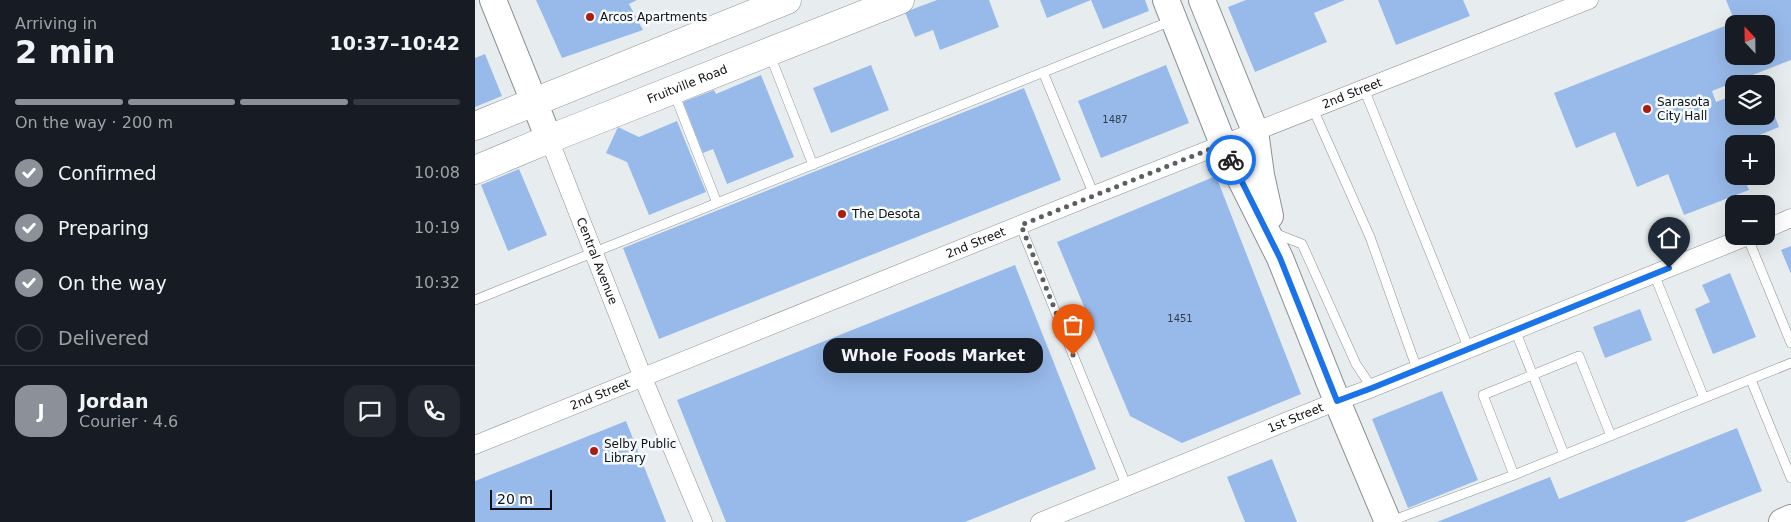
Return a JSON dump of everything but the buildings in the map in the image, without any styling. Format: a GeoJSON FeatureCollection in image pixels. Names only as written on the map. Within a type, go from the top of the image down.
{"type":"FeatureCollection","features":[{"type":"Feature","properties":{"kind":"main road"},"geometry":{"type":"LineString","coordinates":[[475,126],[787,0]]}},
{"type":"Feature","properties":{"kind":"main road","name":"Fruitville Road"},"geometry":{"type":"LineString","coordinates":[[475,170],[900,0]]}},
{"type":"Feature","properties":{"kind":"street","name":"Central Avenue"},"geometry":{"type":"LineString","coordinates":[[493,0],[643,378],[703,522]]}},
{"type":"Feature","properties":{"kind":"street","name":"2nd Street"},"geometry":{"type":"LineString","coordinates":[[475,445],[1094,195],[1589,0]]}},
{"type":"Feature","properties":{"kind":"street"},"geometry":{"type":"LineString","coordinates":[[1206,3],[1255,131],[1261,175],[1277,245]]}},
{"type":"Feature","properties":{"kind":"street"},"geometry":{"type":"LineString","coordinates":[[1170,10],[1223,144],[1277,245],[1337,401],[1388,522]]}},
{"type":"Feature","properties":{"kind":"street"},"geometry":{"type":"LineString","coordinates":[[1775,225],[1791,218]]}},
{"type":"Feature","properties":{"kind":"street","name":"1st Street"},"geometry":{"type":"LineString","coordinates":[[1040,522],[1726,245]]}},
{"type":"Feature","properties":{"kind":"street"},"geometry":{"type":"LineString","coordinates":[[1782,522],[1791,518]]}},
{"type":"Feature","properties":{"kind":"lane"},"geometry":{"type":"LineString","coordinates":[[475,300],[1043,72],[1170,10]]}},
{"type":"Feature","properties":{"kind":"lane"},"geometry":{"type":"LineString","coordinates":[[769,52],[813,165]]}},
{"type":"Feature","properties":{"kind":"lane"},"geometry":{"type":"LineString","coordinates":[[1043,72],[1094,195]]}},
{"type":"Feature","properties":{"kind":"lane"},"geometry":{"type":"LineString","coordinates":[[1365,89],[1469,349]]}},
{"type":"Feature","properties":{"kind":"lane"},"geometry":{"type":"LineString","coordinates":[[673,91],[717,203]]}},
{"type":"Feature","properties":{"kind":"lane"},"geometry":{"type":"LineString","coordinates":[[1313,109],[1370,237],[1417,370]]}},
{"type":"Feature","properties":{"kind":"lane"},"geometry":{"type":"LineString","coordinates":[[1021,225],[1127,487]]}},
{"type":"Feature","properties":{"kind":"lane"},"geometry":{"type":"LineString","coordinates":[[1277,245],[1302,244],[1356,364],[1372,388]]}},
{"type":"Feature","properties":{"kind":"lane"},"geometry":{"type":"LineString","coordinates":[[1752,245],[1791,343]]}},
{"type":"Feature","properties":{"kind":"lane"},"geometry":{"type":"LineString","coordinates":[[1654,274],[1704,398]]}},
{"type":"Feature","properties":{"kind":"lane"},"geometry":{"type":"LineString","coordinates":[[1515,330],[1564,454]]}},
{"type":"Feature","properties":{"kind":"lane"},"geometry":{"type":"LineString","coordinates":[[1514,475],[1483,394],[1579,356],[1611,436]]}},
{"type":"Feature","properties":{"kind":"lane"},"geometry":{"type":"LineString","coordinates":[[1388,522],[1514,475],[1791,363]]}},
{"type":"Feature","properties":{"kind":"lane"},"geometry":{"type":"LineString","coordinates":[[1751,380],[1791,478]]}},
{"type":"Feature","properties":{"kind":"way so far"},"geometry":{"type":"LineString","coordinates":[[1073,355],[1021,225],[1223,144],[1231,160]]}},
{"type":"Feature","properties":{"kind":"place","name":"Arcos Apartments"},"geometry":{"type":"Point","coordinates":[590,17]}},
{"type":"Feature","properties":{"kind":"place","name":"Sarasota City Hall"},"geometry":{"type":"Point","coordinates":[1647,109]}},
{"type":"Feature","properties":{"kind":"place","name":"The Desota"},"geometry":{"type":"Point","coordinates":[842,214]}},
{"type":"Feature","properties":{"kind":"place","name":"Whole Foods Market"},"geometry":{"type":"Point","coordinates":[1073,355]}},
{"type":"Feature","properties":{"kind":"place","name":"Selby Public Library"},"geometry":{"type":"Point","coordinates":[594,451]}},
{"type":"Feature","properties":{"kind":"route"},"geometry":{"type":"LineString","coordinates":[[1231,160],[1280,258],[1337,401],[1669,268]]}}]}
